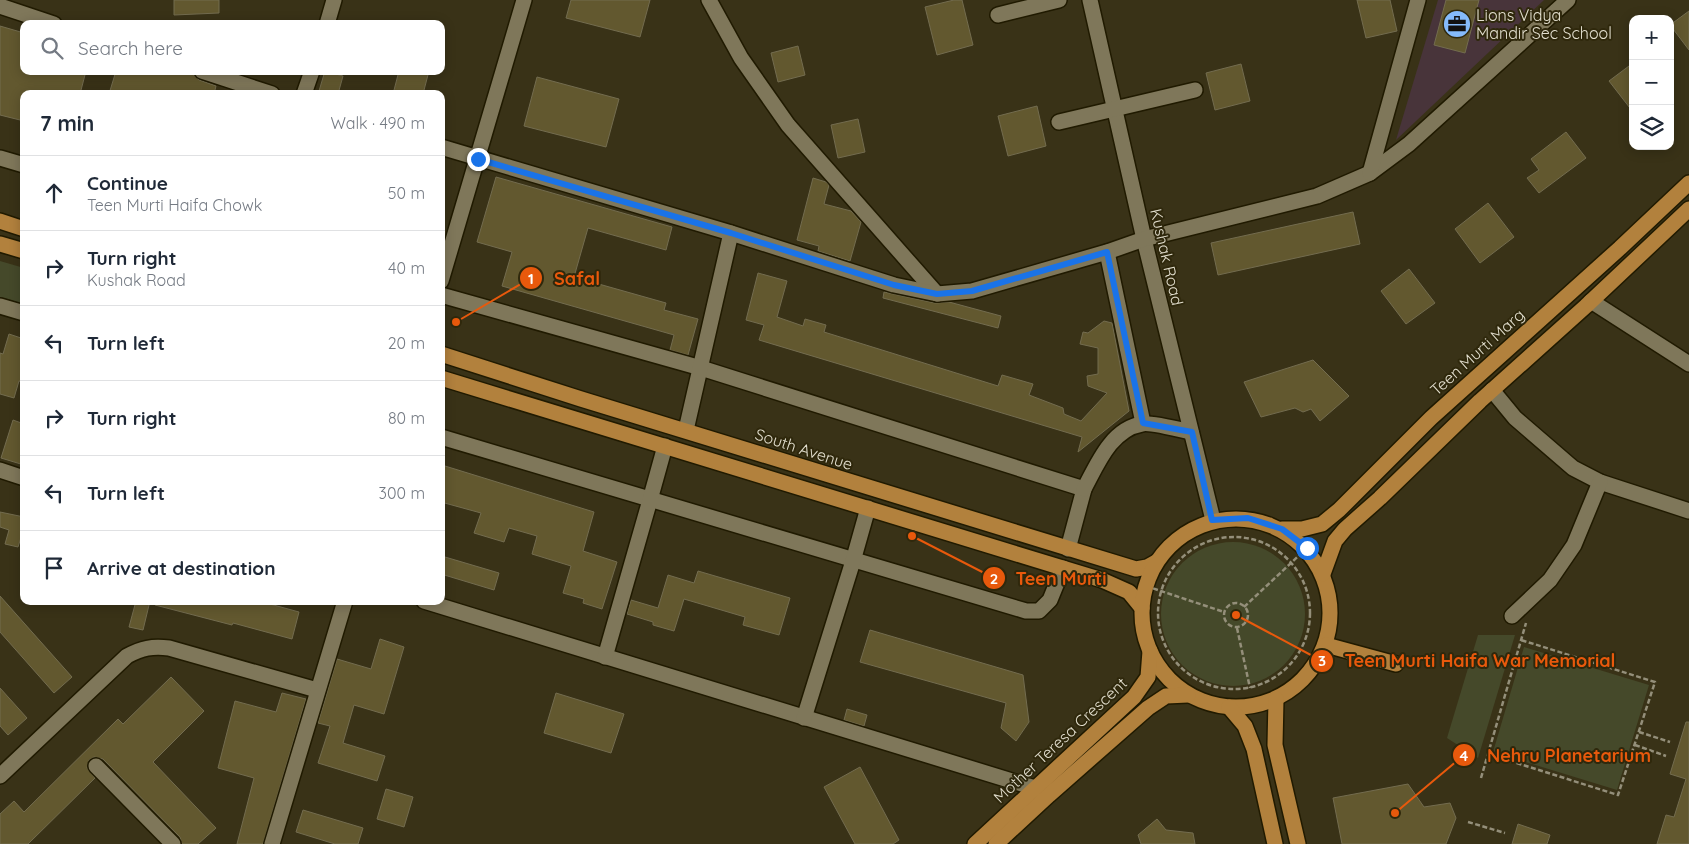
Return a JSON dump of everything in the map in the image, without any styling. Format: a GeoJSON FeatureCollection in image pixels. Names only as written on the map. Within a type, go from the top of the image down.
{"type":"FeatureCollection","features":[{"type":"Feature","properties":{"kind":"main road","name":"Teen Murti Marg"},"geometry":{"type":"LineString","coordinates":[[1282,529],[1316,526],[1328,520],[1431,418],[1620,248],[1689,183]]}},
{"type":"Feature","properties":{"kind":"main road"},"geometry":{"type":"LineString","coordinates":[[1324,574],[1335,541],[1345,529],[1380,498],[1492,390],[1689,209]]}},
{"type":"Feature","properties":{"kind":"main road"},"geometry":{"type":"LineString","coordinates":[[0,222],[20,228]]}},
{"type":"Feature","properties":{"kind":"main road"},"geometry":{"type":"LineString","coordinates":[[0,244],[20,250]]}},
{"type":"Feature","properties":{"kind":"main road","name":"South Avenue"},"geometry":{"type":"LineString","coordinates":[[445,355],[582,400],[686,430],[902,499],[1136,569],[1147,567],[1156,562]]}},
{"type":"Feature","properties":{"kind":"main road"},"geometry":{"type":"LineString","coordinates":[[445,379],[1102,580],[1129,592],[1142,608]]}},
{"type":"Feature","properties":{"kind":"main road"},"geometry":{"type":"LineString","coordinates":[[1248,518],[1282,529],[1307,548],[1324,574],[1330,598],[1331,621],[1326,645],[1314,667],[1297,686],[1276,699],[1260,705],[1229,708],[1208,703],[1188,694],[1166,676],[1150,651],[1143,630],[1142,608],[1146,586],[1156,562],[1171,544],[1190,529],[1212,520],[1248,518]]}},
{"type":"Feature","properties":{"kind":"main road"},"geometry":{"type":"LineString","coordinates":[[1326,645],[1396,664]]}},
{"type":"Feature","properties":{"kind":"main road","name":"Mother Teresa Crescent"},"geometry":{"type":"LineString","coordinates":[[975,844],[1134,697],[1148,677],[1150,651]]}},
{"type":"Feature","properties":{"kind":"main road","name":"Mother Teresa Crescent"},"geometry":{"type":"LineString","coordinates":[[996,844],[1148,708],[1166,696],[1188,694]]}},
{"type":"Feature","properties":{"kind":"main road"},"geometry":{"type":"LineString","coordinates":[[1276,699],[1275,745],[1298,844]]}},
{"type":"Feature","properties":{"kind":"main road"},"geometry":{"type":"LineString","coordinates":[[1229,708],[1245,726],[1254,749],[1275,844]]}},
{"type":"Feature","properties":{"kind":"street"},"geometry":{"type":"LineString","coordinates":[[328,20],[334,0]]}},
{"type":"Feature","properties":{"kind":"street"},"geometry":{"type":"LineString","coordinates":[[445,268],[524,0]]}},
{"type":"Feature","properties":{"kind":"street"},"geometry":{"type":"LineString","coordinates":[[708,0],[740,58],[788,126],[937,294]]}},
{"type":"Feature","properties":{"kind":"street"},"geometry":{"type":"LineString","coordinates":[[998,14],[1059,0]]}},
{"type":"Feature","properties":{"kind":"street","name":"Kushak Road"},"geometry":{"type":"LineString","coordinates":[[1090,0],[1144,239],[1212,520]]}},
{"type":"Feature","properties":{"kind":"street"},"geometry":{"type":"LineString","coordinates":[[1370,174],[1418,0]]}},
{"type":"Feature","properties":{"kind":"street"},"geometry":{"type":"LineString","coordinates":[[445,148],[731,233],[894,285],[937,294],[972,291],[1107,252],[1144,239],[1317,196],[1370,174],[1409,144],[1568,0]]}},
{"type":"Feature","properties":{"kind":"street"},"geometry":{"type":"LineString","coordinates":[[0,6],[42,20]]}},
{"type":"Feature","properties":{"kind":"street"},"geometry":{"type":"LineString","coordinates":[[214,75],[260,90]]}},
{"type":"Feature","properties":{"kind":"street"},"geometry":{"type":"LineString","coordinates":[[305,90],[311,75]]}},
{"type":"Feature","properties":{"kind":"street"},"geometry":{"type":"LineString","coordinates":[[1059,122],[1195,90]]}},
{"type":"Feature","properties":{"kind":"street"},"geometry":{"type":"LineString","coordinates":[[0,158],[20,164]]}},
{"type":"Feature","properties":{"kind":"street"},"geometry":{"type":"LineString","coordinates":[[686,430],[731,233]]}},
{"type":"Feature","properties":{"kind":"street"},"geometry":{"type":"LineString","coordinates":[[1107,252],[1143,423]]}},
{"type":"Feature","properties":{"kind":"street"},"geometry":{"type":"LineString","coordinates":[[445,296],[701,368],[1084,489]]}},
{"type":"Feature","properties":{"kind":"street"},"geometry":{"type":"LineString","coordinates":[[1591,301],[1689,364]]}},
{"type":"Feature","properties":{"kind":"street"},"geometry":{"type":"LineString","coordinates":[[0,306],[20,312]]}},
{"type":"Feature","properties":{"kind":"street"},"geometry":{"type":"LineString","coordinates":[[1492,390],[1515,418],[1573,468],[1600,482],[1689,511]]}},
{"type":"Feature","properties":{"kind":"street"},"geometry":{"type":"LineString","coordinates":[[1068,549],[1084,489],[1104,452],[1123,431],[1143,423],[1192,432]]}},
{"type":"Feature","properties":{"kind":"street"},"geometry":{"type":"LineString","coordinates":[[445,438],[1026,611],[1038,611],[1050,600],[1062,568]]}},
{"type":"Feature","properties":{"kind":"street"},"geometry":{"type":"LineString","coordinates":[[604,657],[665,446]]}},
{"type":"Feature","properties":{"kind":"street"},"geometry":{"type":"LineString","coordinates":[[0,470],[20,477]]}},
{"type":"Feature","properties":{"kind":"street"},"geometry":{"type":"LineString","coordinates":[[1520,618],[1550,580],[1574,544],[1600,482]]}},
{"type":"Feature","properties":{"kind":"street"},"geometry":{"type":"LineString","coordinates":[[804,718],[868,508]]}},
{"type":"Feature","properties":{"kind":"street"},"geometry":{"type":"LineString","coordinates":[[272,844],[344,605]]}},
{"type":"Feature","properties":{"kind":"street"},"geometry":{"type":"LineString","coordinates":[[437,605],[1035,788]]}},
{"type":"Feature","properties":{"kind":"street"},"geometry":{"type":"LineString","coordinates":[[0,776],[127,656],[141,648],[155,646],[169,648],[318,690]]}},
{"type":"Feature","properties":{"kind":"street"},"geometry":{"type":"LineString","coordinates":[[96,766],[173,844]]}},
{"type":"Feature","properties":{"kind":"path"},"geometry":{"type":"LineString","coordinates":[[1234,537],[1256,540],[1275,548],[1292,562],[1303,580],[1310,601],[1310,623],[1298,655],[1287,668],[1274,679],[1250,688],[1232,690],[1211,686],[1192,677],[1179,666],[1166,648],[1160,628],[1158,606],[1162,591],[1170,574],[1183,557],[1197,546],[1217,539],[1234,537]]}},
{"type":"Feature","properties":{"kind":"path"},"geometry":{"type":"LineString","coordinates":[[1244,606],[1307,548]]}},
{"type":"Feature","properties":{"kind":"path"},"geometry":{"type":"LineString","coordinates":[[1146,586],[1224,612]]}},
{"type":"Feature","properties":{"kind":"path"},"geometry":{"type":"LineString","coordinates":[[1238,604],[1244,606],[1248,613],[1247,620],[1242,626],[1237,628],[1229,625],[1224,617],[1224,612],[1228,606],[1238,604]]}},
{"type":"Feature","properties":{"kind":"path"},"geometry":{"type":"LineString","coordinates":[[1482,778],[1521,640],[1520,618]]}},
{"type":"Feature","properties":{"kind":"path"},"geometry":{"type":"LineString","coordinates":[[1237,628],[1250,688]]}},
{"type":"Feature","properties":{"kind":"path"},"geometry":{"type":"LineString","coordinates":[[1488,754],[1618,795],[1655,682],[1521,640]]}},
{"type":"Feature","properties":{"kind":"path"},"geometry":{"type":"LineString","coordinates":[[1639,732],[1670,742]]}},
{"type":"Feature","properties":{"kind":"path"},"geometry":{"type":"LineString","coordinates":[[1635,745],[1666,756]]}},
{"type":"Feature","properties":{"kind":"path"},"geometry":{"type":"LineString","coordinates":[[1468,822],[1505,833]]}},
{"type":"Feature","properties":{"kind":"shaded area"},"geometry":{"type":"Polygon","coordinates":[[[1438,0],[1544,0],[1396,140],[1438,0]]]}},
{"type":"Feature","properties":{"kind":"green space"},"geometry":{"type":"Polygon","coordinates":[[[0,261],[20,267],[20,303],[0,297],[0,261]]]}},
{"type":"Feature","properties":{"kind":"green space"},"geometry":{"type":"Polygon","coordinates":[[[1233,542],[1261,547],[1284,563],[1300,586],[1305,614],[1300,642],[1284,665],[1261,681],[1233,686],[1205,681],[1182,665],[1166,642],[1161,614],[1166,586],[1182,563],[1205,547],[1233,542]]]}},
{"type":"Feature","properties":{"kind":"green space"},"geometry":{"type":"Polygon","coordinates":[[[1478,635],[1515,635],[1478,758],[1447,738],[1478,635]]]}},
{"type":"Feature","properties":{"kind":"green space"},"geometry":{"type":"Polygon","coordinates":[[[1524,647],[1649,685],[1617,790],[1493,752],[1524,647]]]}},
{"type":"Feature","properties":{"kind":"building"},"geometry":{"type":"Polygon","coordinates":[[[174,0],[219,0],[219,13],[174,15],[174,0]]]}},
{"type":"Feature","properties":{"kind":"building"},"geometry":{"type":"Polygon","coordinates":[[[571,0],[650,0],[640,37],[566,18],[571,0]]]}},
{"type":"Feature","properties":{"kind":"building"},"geometry":{"type":"Polygon","coordinates":[[[962,0],[973,45],[937,55],[925,7],[962,0]]]}},
{"type":"Feature","properties":{"kind":"building"},"geometry":{"type":"Polygon","coordinates":[[[1357,0],[1390,0],[1397,31],[1366,38],[1357,0]]]}},
{"type":"Feature","properties":{"kind":"building"},"geometry":{"type":"Polygon","coordinates":[[[1446,0],[1479,0],[1465,53],[1434,45],[1446,0]]]}},
{"type":"Feature","properties":{"kind":"building"},"geometry":{"type":"Polygon","coordinates":[[[1689,11],[1689,50],[1674,30],[1674,22],[1689,11]]]}},
{"type":"Feature","properties":{"kind":"building"},"geometry":{"type":"Polygon","coordinates":[[[0,26],[20,32],[20,75],[85,75],[81,90],[20,90],[20,120],[0,115],[0,26]]]}},
{"type":"Feature","properties":{"kind":"building"},"geometry":{"type":"Polygon","coordinates":[[[798,46],[805,75],[778,82],[771,53],[798,46]]]}},
{"type":"Feature","properties":{"kind":"building"},"geometry":{"type":"Polygon","coordinates":[[[1241,64],[1250,101],[1215,110],[1206,73],[1241,64]]]}},
{"type":"Feature","properties":{"kind":"building"},"geometry":{"type":"Polygon","coordinates":[[[1629,66],[1629,107],[1609,81],[1629,66]]]}},
{"type":"Feature","properties":{"kind":"building"},"geometry":{"type":"Polygon","coordinates":[[[115,75],[194,75],[199,80],[216,86],[215,90],[110,90],[115,75]]]}},
{"type":"Feature","properties":{"kind":"building"},"geometry":{"type":"Polygon","coordinates":[[[324,75],[343,76],[339,90],[319,90],[324,75]]]}},
{"type":"Feature","properties":{"kind":"building"},"geometry":{"type":"Polygon","coordinates":[[[398,75],[428,75],[424,90],[394,90],[398,75]]]}},
{"type":"Feature","properties":{"kind":"building"},"geometry":{"type":"Polygon","coordinates":[[[537,77],[619,99],[606,147],[524,126],[537,77]]]}},
{"type":"Feature","properties":{"kind":"building"},"geometry":{"type":"Polygon","coordinates":[[[1037,106],[1046,146],[1008,156],[998,116],[1037,106]]]}},
{"type":"Feature","properties":{"kind":"building"},"geometry":{"type":"Polygon","coordinates":[[[858,119],[865,152],[838,158],[831,125],[858,119]]]}},
{"type":"Feature","properties":{"kind":"building"},"geometry":{"type":"Polygon","coordinates":[[[1566,132],[1586,158],[1539,193],[1527,178],[1539,170],[1531,159],[1566,132]]]}},
{"type":"Feature","properties":{"kind":"building"},"geometry":{"type":"Polygon","coordinates":[[[496,177],[672,227],[666,250],[588,228],[574,277],[666,303],[664,310],[698,319],[688,355],[670,350],[674,335],[502,286],[512,252],[477,242],[496,177]]]}},
{"type":"Feature","properties":{"kind":"building"},"geometry":{"type":"Polygon","coordinates":[[[813,178],[826,182],[829,185],[824,204],[851,211],[861,222],[850,261],[818,251],[819,246],[797,240],[813,178]]]}},
{"type":"Feature","properties":{"kind":"building"},"geometry":{"type":"Polygon","coordinates":[[[1488,203],[1514,237],[1480,263],[1455,229],[1488,203]]]}},
{"type":"Feature","properties":{"kind":"building"},"geometry":{"type":"Polygon","coordinates":[[[1353,212],[1360,244],[1218,275],[1211,243],[1353,212]]]}},
{"type":"Feature","properties":{"kind":"building"},"geometry":{"type":"Polygon","coordinates":[[[1409,269],[1435,303],[1406,324],[1381,291],[1409,269]]]}},
{"type":"Feature","properties":{"kind":"building"},"geometry":{"type":"Polygon","coordinates":[[[758,273],[787,281],[777,317],[803,326],[805,319],[826,325],[824,332],[998,386],[1002,375],[1033,384],[1029,395],[1063,408],[1064,414],[1081,421],[1107,393],[1088,386],[1087,376],[1098,374],[1098,348],[1080,344],[1083,332],[1088,333],[1104,321],[1112,323],[1129,411],[1078,452],[1082,437],[759,340],[764,325],[746,320],[758,273]]]}},
{"type":"Feature","properties":{"kind":"building"},"geometry":{"type":"Polygon","coordinates":[[[884,292],[935,303],[949,302],[1001,316],[998,328],[883,298],[884,292]]]}},
{"type":"Feature","properties":{"kind":"building"},"geometry":{"type":"Polygon","coordinates":[[[9,334],[20,338],[20,381],[14,398],[0,394],[0,353],[3,354],[9,334]]]}},
{"type":"Feature","properties":{"kind":"building"},"geometry":{"type":"Polygon","coordinates":[[[1313,360],[1349,396],[1320,421],[1311,409],[1303,412],[1295,408],[1261,417],[1244,382],[1313,360]]]}},
{"type":"Feature","properties":{"kind":"building"},"geometry":{"type":"Polygon","coordinates":[[[13,420],[20,423],[20,464],[1,458],[13,420]]]}},
{"type":"Feature","properties":{"kind":"building"},"geometry":{"type":"Polygon","coordinates":[[[445,466],[594,512],[583,551],[617,562],[602,609],[583,603],[584,599],[563,593],[571,566],[532,554],[537,536],[509,528],[504,542],[474,533],[481,513],[445,503],[445,466]]]}},
{"type":"Feature","properties":{"kind":"building"},"geometry":{"type":"Polygon","coordinates":[[[0,512],[20,516],[20,541],[18,547],[5,544],[9,530],[0,527],[0,512]]]}},
{"type":"Feature","properties":{"kind":"building"},"geometry":{"type":"Polygon","coordinates":[[[445,557],[499,573],[494,590],[445,575],[445,557]]]}},
{"type":"Feature","properties":{"kind":"building"},"geometry":{"type":"Polygon","coordinates":[[[698,571],[790,598],[779,635],[743,625],[745,617],[684,599],[674,631],[653,625],[653,622],[627,614],[631,600],[658,608],[668,575],[694,583],[698,571]]]}},
{"type":"Feature","properties":{"kind":"building"},"geometry":{"type":"Polygon","coordinates":[[[0,596],[72,677],[54,693],[0,632],[0,596]]]}},
{"type":"Feature","properties":{"kind":"building"},"geometry":{"type":"Polygon","coordinates":[[[135,605],[149,605],[143,630],[129,627],[135,605]]]}},
{"type":"Feature","properties":{"kind":"building"},"geometry":{"type":"Polygon","coordinates":[[[155,605],[274,605],[299,612],[292,639],[233,623],[232,625],[155,605]]]}},
{"type":"Feature","properties":{"kind":"building"},"geometry":{"type":"Polygon","coordinates":[[[870,630],[1023,675],[1029,722],[1016,741],[1001,728],[1006,703],[860,662],[870,630]]]}},
{"type":"Feature","properties":{"kind":"building"},"geometry":{"type":"Polygon","coordinates":[[[380,639],[404,647],[384,714],[354,705],[343,743],[385,756],[377,781],[318,763],[330,726],[318,723],[337,659],[371,669],[380,639]]]}},
{"type":"Feature","properties":{"kind":"building"},"geometry":{"type":"Polygon","coordinates":[[[171,677],[204,711],[153,762],[216,828],[198,844],[182,844],[180,837],[103,759],[94,757],[89,760],[87,768],[95,778],[28,844],[0,844],[0,814],[14,801],[24,812],[118,719],[123,724],[171,677]]]}},
{"type":"Feature","properties":{"kind":"building"},"geometry":{"type":"Polygon","coordinates":[[[0,688],[27,718],[8,735],[0,726],[0,688]]]}},
{"type":"Feature","properties":{"kind":"building"},"geometry":{"type":"Polygon","coordinates":[[[282,693],[306,699],[263,844],[237,844],[254,778],[218,768],[235,701],[276,712],[282,693]]]}},
{"type":"Feature","properties":{"kind":"building"},"geometry":{"type":"Polygon","coordinates":[[[556,693],[624,714],[611,753],[544,733],[556,693]]]}},
{"type":"Feature","properties":{"kind":"building"},"geometry":{"type":"Polygon","coordinates":[[[847,709],[867,715],[864,726],[844,720],[847,709]]]}},
{"type":"Feature","properties":{"kind":"building"},"geometry":{"type":"Polygon","coordinates":[[[1686,722],[1689,722],[1689,844],[1657,844],[1666,815],[1674,817],[1686,779],[1670,774],[1686,722]]]}},
{"type":"Feature","properties":{"kind":"building"},"geometry":{"type":"Polygon","coordinates":[[[860,767],[899,840],[893,844],[855,844],[824,787],[860,767]]]}},
{"type":"Feature","properties":{"kind":"building"},"geometry":{"type":"Polygon","coordinates":[[[1408,784],[1424,807],[1450,803],[1456,818],[1446,844],[1342,844],[1333,798],[1408,784]]]}},
{"type":"Feature","properties":{"kind":"building"},"geometry":{"type":"Polygon","coordinates":[[[386,789],[413,797],[404,827],[377,819],[386,789]]]}},
{"type":"Feature","properties":{"kind":"building"},"geometry":{"type":"Polygon","coordinates":[[[303,810],[363,828],[358,844],[335,844],[296,832],[303,810]]]}},
{"type":"Feature","properties":{"kind":"building"},"geometry":{"type":"Polygon","coordinates":[[[1157,819],[1166,830],[1193,833],[1195,844],[1141,844],[1138,835],[1157,819]]]}},
{"type":"Feature","properties":{"kind":"building"},"geometry":{"type":"Polygon","coordinates":[[[1518,824],[1550,835],[1547,844],[1512,844],[1518,824]]]}},
{"type":"Feature","properties":{"kind":"place","name":"Lions Vidya Mandir Sec School"},"geometry":{"type":"Point","coordinates":[1457,24]}},
{"type":"Feature","properties":{"kind":"place","name":"Safal"},"geometry":{"type":"Point","coordinates":[456,322]}},
{"type":"Feature","properties":{"kind":"place","name":"Teen Murti"},"geometry":{"type":"Point","coordinates":[912,536]}},
{"type":"Feature","properties":{"kind":"place","name":"Teen Murti Haifa War Memorial"},"geometry":{"type":"Point","coordinates":[1236,615]}},
{"type":"Feature","properties":{"kind":"place","name":"Nehru Planetarium"},"geometry":{"type":"Point","coordinates":[1395,813]}},
{"type":"Feature","properties":{"kind":"route"},"geometry":{"type":"LineString","coordinates":[[478,159],[731,233],[894,285],[937,294],[972,291],[1107,252],[1143,423],[1192,432],[1212,520],[1248,518],[1282,529],[1307,548]]}}]}
